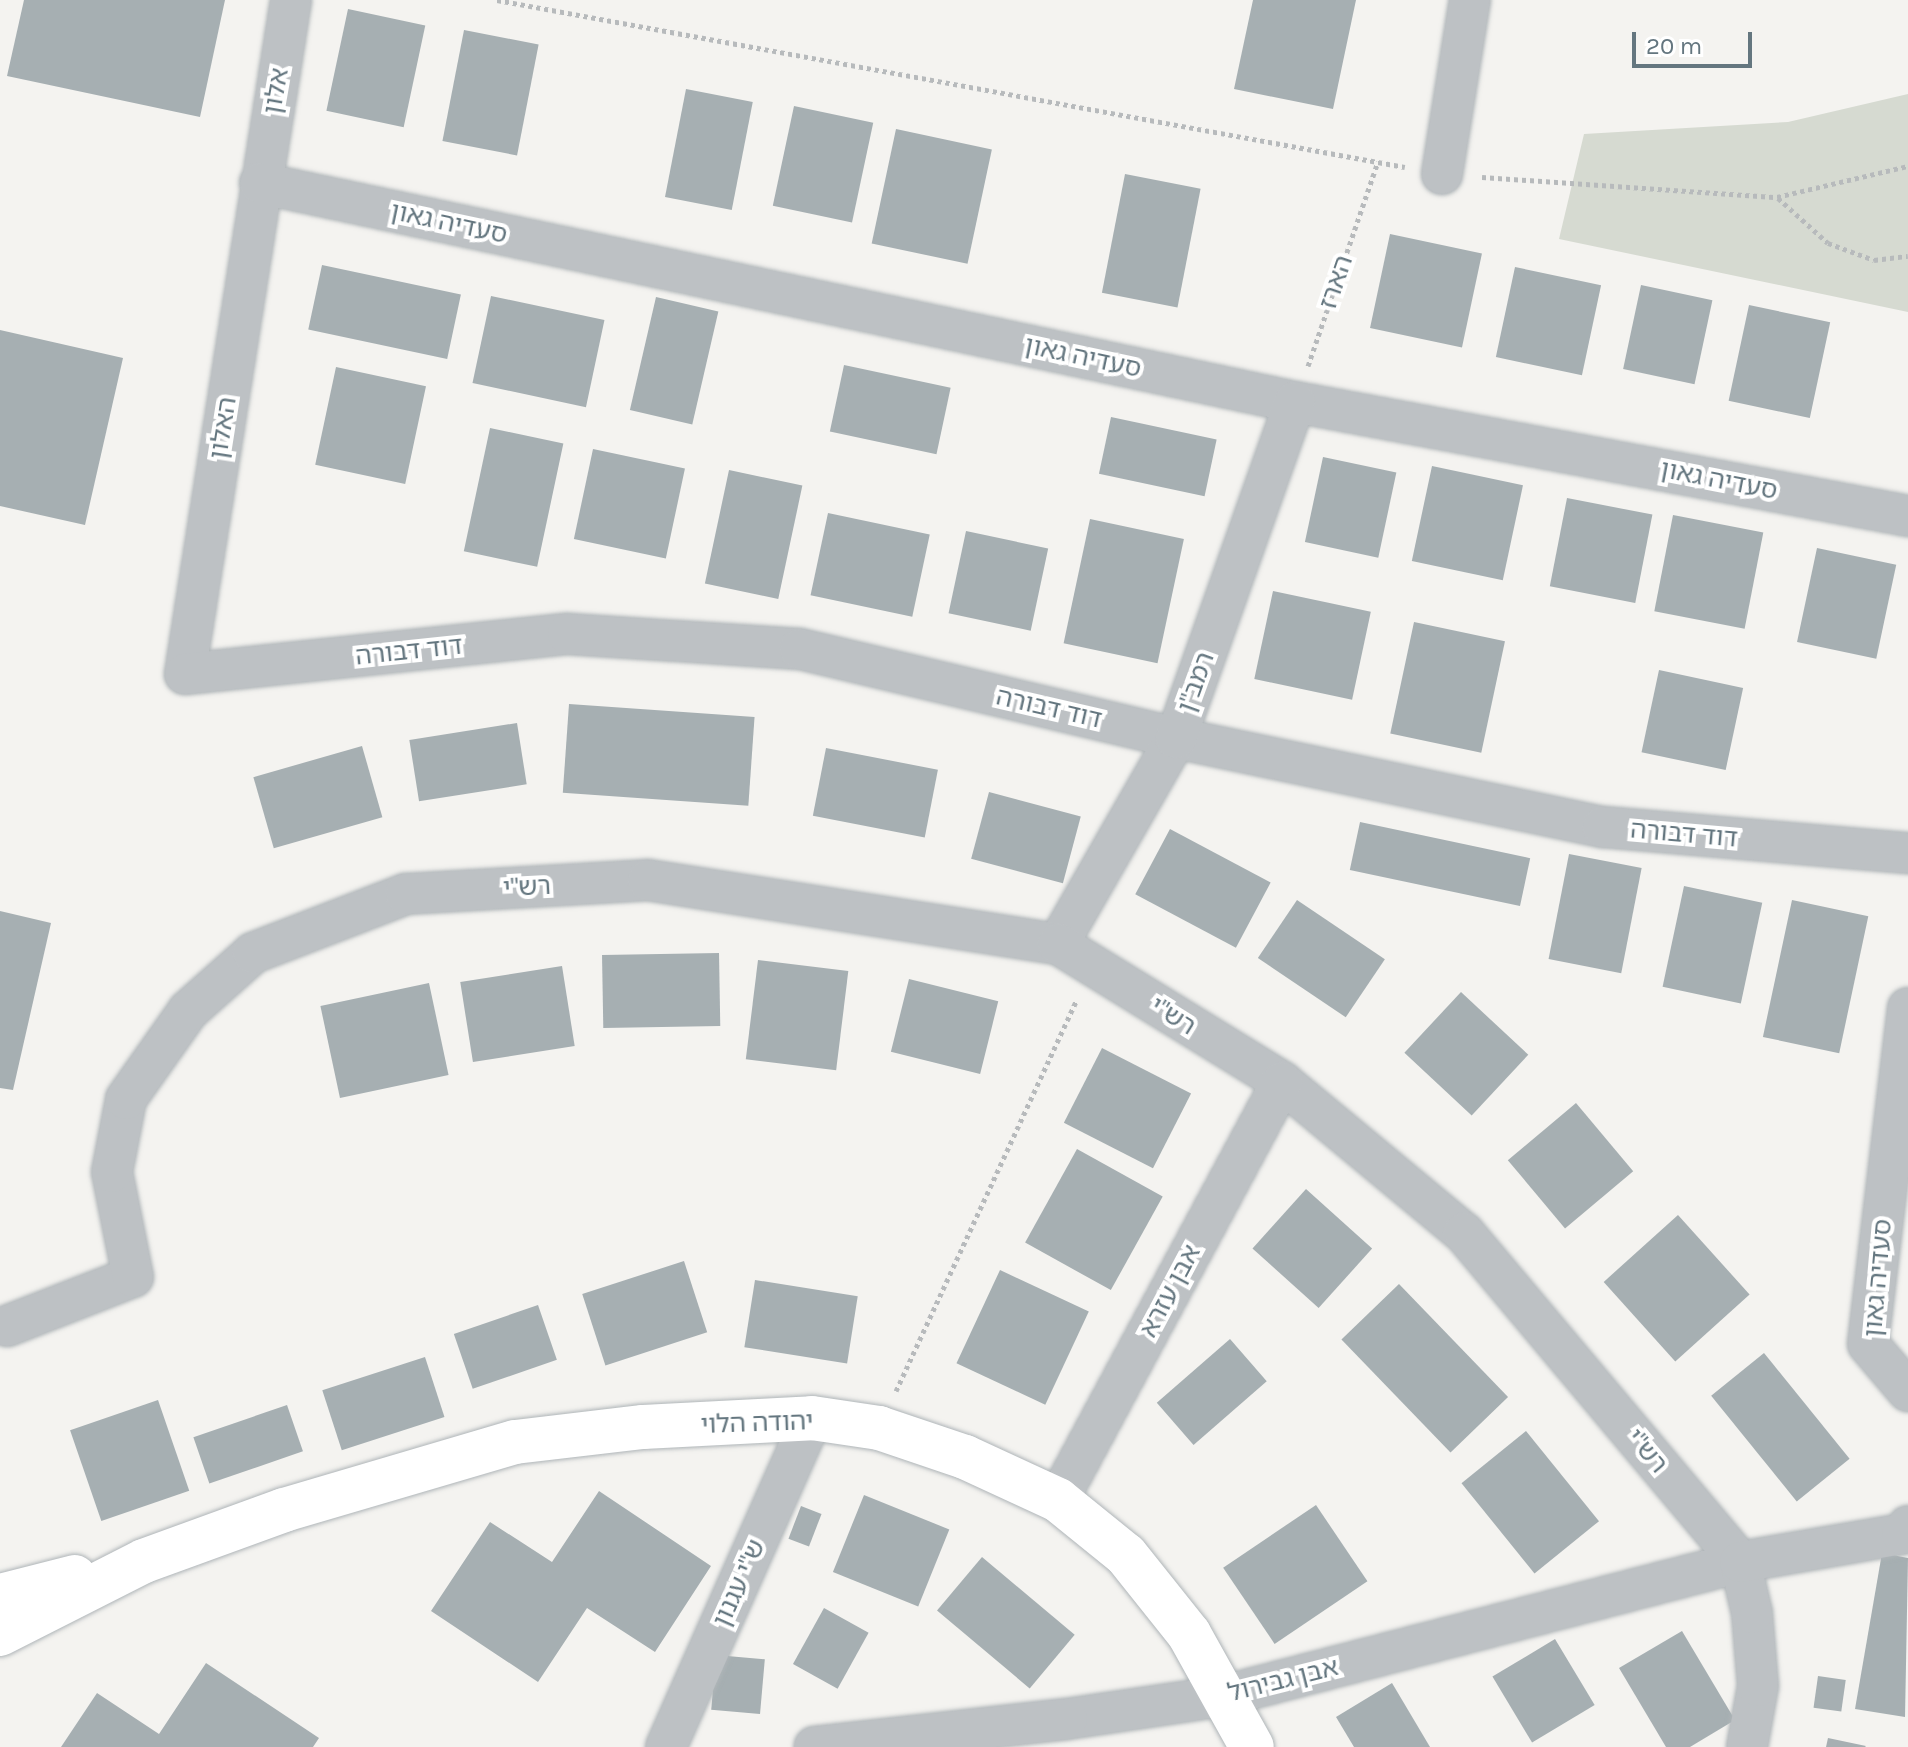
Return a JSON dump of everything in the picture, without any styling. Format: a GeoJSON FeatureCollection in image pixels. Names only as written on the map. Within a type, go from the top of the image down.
{"type":"FeatureCollection","features":[{"type":"Feature","properties":{"kind":"street","name":"אלון"},"geometry":{"type":"LineString","coordinates":[[260,183],[291,0]]}},
{"type":"Feature","properties":{"kind":"street"},"geometry":{"type":"LineString","coordinates":[[1442,174],[1470,0]]}},
{"type":"Feature","properties":{"kind":"street","name":"סעדיה גאון"},"geometry":{"type":"LineString","coordinates":[[260,183],[1295,402],[1908,516]]}},
{"type":"Feature","properties":{"kind":"street","name":"האלון"},"geometry":{"type":"LineString","coordinates":[[185,674],[260,183]]}},
{"type":"Feature","properties":{"kind":"street","name":"רמב\"ן"},"geometry":{"type":"LineString","coordinates":[[1058,944],[1176,738],[1295,402]]}},
{"type":"Feature","properties":{"kind":"street","name":"דוד דבורה"},"geometry":{"type":"LineString","coordinates":[[185,674],[568,634],[800,649],[1176,738],[1603,827],[1908,853]]}},
{"type":"Feature","properties":{"kind":"street","name":"רש\"י"},"geometry":{"type":"LineString","coordinates":[[7,1326],[133,1277],[112,1172],[126,1099],[188,1011],[253,953],[406,894],[648,880],[1058,944],[1282,1082],[1464,1233],[1740,1562]]}},
{"type":"Feature","properties":{"kind":"street","name":"סעדיה גאון"},"geometry":{"type":"LineString","coordinates":[[1908,1008],[1868,1344],[1908,1391]]}},
{"type":"Feature","properties":{"kind":"street","name":"אבן עזרא"},"geometry":{"type":"LineString","coordinates":[[1058,1500],[1282,1082]]}},
{"type":"Feature","properties":{"kind":"street","name":"יהודה הלוי"},"geometry":{"type":"LineString","coordinates":[[1,1604],[144,1561],[298,1506],[515,1442],[643,1427],[812,1418],[879,1428],[965,1457],[1058,1500],[1126,1555],[1189,1634],[1252,1747]]}},
{"type":"Feature","properties":{"kind":"street","name":"ש\"י עגנון"},"geometry":{"type":"LineString","coordinates":[[666,1747],[812,1418]]}},
{"type":"Feature","properties":{"kind":"street"},"geometry":{"type":"LineString","coordinates":[[1747,1747],[1758,1686],[1752,1613],[1740,1562],[1902,1534],[1908,1526]]}},
{"type":"Feature","properties":{"kind":"street","name":"אבן גבירול"},"geometry":{"type":"LineString","coordinates":[[815,1747],[1067,1719],[1223,1696],[1740,1562]]}},
{"type":"Feature","properties":{"kind":"path"},"geometry":{"type":"LineString","coordinates":[[497,0],[1442,174],[1777,197],[1908,166]]}},
{"type":"Feature","properties":{"kind":"path","name":"הארז"},"geometry":{"type":"LineString","coordinates":[[1295,402],[1378,162]]}},
{"type":"Feature","properties":{"kind":"path"},"geometry":{"type":"LineString","coordinates":[[1777,197],[1828,243],[1874,260],[1908,256]]}},
{"type":"Feature","properties":{"kind":"path"},"geometry":{"type":"LineString","coordinates":[[879,1428],[1093,966]]}},
{"type":"Feature","properties":{"kind":"shaded area"},"geometry":{"type":"Polygon","coordinates":[[[1908,94],[1908,312],[1559,239],[1584,134],[1788,122],[1908,94]]]}},
{"type":"Feature","properties":{"kind":"building"},"geometry":{"type":"Polygon","coordinates":[[[24,0],[225,0],[200,117],[7,76],[24,0]]]}},
{"type":"Feature","properties":{"kind":"building"},"geometry":{"type":"Polygon","coordinates":[[[1253,0],[1356,0],[1333,109],[1234,89],[1253,0]]]}},
{"type":"Feature","properties":{"kind":"building"},"geometry":{"type":"Polygon","coordinates":[[[348,9],[425,25],[404,127],[326,111],[348,9]]]}},
{"type":"Feature","properties":{"kind":"building"},"geometry":{"type":"Polygon","coordinates":[[[464,30],[539,45],[517,155],[442,141],[464,30]]]}},
{"type":"Feature","properties":{"kind":"building"},"geometry":{"type":"Polygon","coordinates":[[[686,89],[753,102],[732,210],[665,197],[686,89]]]}},
{"type":"Feature","properties":{"kind":"building"},"geometry":{"type":"Polygon","coordinates":[[[794,106],[873,123],[852,223],[773,206],[794,106]]]}},
{"type":"Feature","properties":{"kind":"building"},"geometry":{"type":"Polygon","coordinates":[[[896,129],[992,149],[968,264],[872,243],[896,129]]]}},
{"type":"Feature","properties":{"kind":"building"},"geometry":{"type":"Polygon","coordinates":[[[1125,174],[1201,189],[1177,307],[1102,293],[1125,174]]]}},
{"type":"Feature","properties":{"kind":"building"},"geometry":{"type":"Polygon","coordinates":[[[1390,234],[1482,254],[1462,347],[1370,328],[1390,234]]]}},
{"type":"Feature","properties":{"kind":"building"},"geometry":{"type":"Polygon","coordinates":[[[322,265],[461,295],[447,359],[308,330],[322,265]]]}},
{"type":"Feature","properties":{"kind":"building"},"geometry":{"type":"Polygon","coordinates":[[[1515,267],[1601,285],[1582,375],[1496,357],[1515,267]]]}},
{"type":"Feature","properties":{"kind":"building"},"geometry":{"type":"Polygon","coordinates":[[[1641,285],[1712,300],[1695,384],[1623,369],[1641,285]]]}},
{"type":"Feature","properties":{"kind":"building"},"geometry":{"type":"Polygon","coordinates":[[[491,296],[604,320],[586,407],[472,383],[491,296]]]}},
{"type":"Feature","properties":{"kind":"building"},"geometry":{"type":"Polygon","coordinates":[[[656,297],[718,311],[692,424],[630,410],[656,297]]]}},
{"type":"Feature","properties":{"kind":"building"},"geometry":{"type":"Polygon","coordinates":[[[1749,305],[1830,322],[1810,418],[1729,401],[1749,305]]]}},
{"type":"Feature","properties":{"kind":"building"},"geometry":{"type":"Polygon","coordinates":[[[0,330],[123,358],[85,525],[0,506],[0,330]]]}},
{"type":"Feature","properties":{"kind":"building"},"geometry":{"type":"Polygon","coordinates":[[[844,365],[951,388],[936,454],[830,432],[844,365]]]}},
{"type":"Feature","properties":{"kind":"building"},"geometry":{"type":"Polygon","coordinates":[[[336,367],[426,386],[405,484],[315,465],[336,367]]]}},
{"type":"Feature","properties":{"kind":"building"},"geometry":{"type":"Polygon","coordinates":[[[1111,417],[1217,439],[1205,496],[1099,474],[1111,417]]]}},
{"type":"Feature","properties":{"kind":"building"},"geometry":{"type":"Polygon","coordinates":[[[490,428],[563,444],[537,567],[464,551],[490,428]]]}},
{"type":"Feature","properties":{"kind":"building"},"geometry":{"type":"Polygon","coordinates":[[[593,449],[685,469],[666,559],[574,539],[593,449]]]}},
{"type":"Feature","properties":{"kind":"building"},"geometry":{"type":"Polygon","coordinates":[[[1323,457],[1396,473],[1378,558],[1305,542],[1323,457]]]}},
{"type":"Feature","properties":{"kind":"building"},"geometry":{"type":"Polygon","coordinates":[[[1432,466],[1523,485],[1503,580],[1412,561],[1432,466]]]}},
{"type":"Feature","properties":{"kind":"building"},"geometry":{"type":"Polygon","coordinates":[[[729,470],[802,486],[778,599],[705,583],[729,470]]]}},
{"type":"Feature","properties":{"kind":"building"},"geometry":{"type":"Polygon","coordinates":[[[1567,498],[1652,515],[1635,603],[1550,586],[1567,498]]]}},
{"type":"Feature","properties":{"kind":"building"},"geometry":{"type":"Polygon","coordinates":[[[828,513],[930,535],[912,617],[811,595],[828,513]]]}},
{"type":"Feature","properties":{"kind":"building"},"geometry":{"type":"Polygon","coordinates":[[[1673,515],[1763,533],[1745,629],[1654,611],[1673,515]]]}},
{"type":"Feature","properties":{"kind":"building"},"geometry":{"type":"Polygon","coordinates":[[[1090,519],[1184,539],[1157,663],[1064,643],[1090,519]]]}},
{"type":"Feature","properties":{"kind":"building"},"geometry":{"type":"Polygon","coordinates":[[[966,531],[1048,548],[1031,631],[949,613],[966,531]]]}},
{"type":"Feature","properties":{"kind":"building"},"geometry":{"type":"Polygon","coordinates":[[[1817,548],[1896,565],[1876,659],[1797,642],[1817,548]]]}},
{"type":"Feature","properties":{"kind":"building"},"geometry":{"type":"Polygon","coordinates":[[[1273,591],[1371,612],[1352,700],[1254,679],[1273,591]]]}},
{"type":"Feature","properties":{"kind":"building"},"geometry":{"type":"Polygon","coordinates":[[[1414,622],[1505,641],[1481,753],[1390,734],[1414,622]]]}},
{"type":"Feature","properties":{"kind":"building"},"geometry":{"type":"Polygon","coordinates":[[[1659,670],[1743,688],[1726,770],[1642,752],[1659,670]]]}},
{"type":"Feature","properties":{"kind":"building"},"geometry":{"type":"Polygon","coordinates":[[[569,704],[755,717],[748,806],[563,793],[569,704]]]}},
{"type":"Feature","properties":{"kind":"building"},"geometry":{"type":"Polygon","coordinates":[[[517,723],[527,784],[419,801],[409,740],[517,723]]]}},
{"type":"Feature","properties":{"kind":"building"},"geometry":{"type":"Polygon","coordinates":[[[362,746],[382,817],[274,848],[253,777],[362,746]]]}},
{"type":"Feature","properties":{"kind":"building"},"geometry":{"type":"Polygon","coordinates":[[[826,748],[938,770],[925,837],[813,816],[826,748]]]}},
{"type":"Feature","properties":{"kind":"building"},"geometry":{"type":"Polygon","coordinates":[[[989,792],[1081,817],[1063,883],[971,859],[989,792]]]}},
{"type":"Feature","properties":{"kind":"building"},"geometry":{"type":"Polygon","coordinates":[[[1360,822],[1530,858],[1520,906],[1350,870],[1360,822]]]}},
{"type":"Feature","properties":{"kind":"building"},"geometry":{"type":"Polygon","coordinates":[[[1170,829],[1271,883],[1236,948],[1135,894],[1170,829]]]}},
{"type":"Feature","properties":{"kind":"building"},"geometry":{"type":"Polygon","coordinates":[[[1569,854],[1642,868],[1621,973],[1549,959],[1569,854]]]}},
{"type":"Feature","properties":{"kind":"building"},"geometry":{"type":"Polygon","coordinates":[[[1684,886],[1762,903],[1741,1003],[1663,987],[1684,886]]]}},
{"type":"Feature","properties":{"kind":"building"},"geometry":{"type":"Polygon","coordinates":[[[1297,900],[1385,959],[1346,1017],[1258,958],[1297,900]]]}},
{"type":"Feature","properties":{"kind":"building"},"geometry":{"type":"Polygon","coordinates":[[[1792,900],[1868,916],[1839,1053],[1763,1037],[1792,900]]]}},
{"type":"Feature","properties":{"kind":"building"},"geometry":{"type":"Polygon","coordinates":[[[0,911],[51,923],[13,1090],[0,1088],[0,911]]]}},
{"type":"Feature","properties":{"kind":"building"},"geometry":{"type":"Polygon","coordinates":[[[719,953],[720,1026],[603,1028],[602,955],[719,953]]]}},
{"type":"Feature","properties":{"kind":"building"},"geometry":{"type":"Polygon","coordinates":[[[758,960],[848,971],[836,1070],[746,1059],[758,960]]]}},
{"type":"Feature","properties":{"kind":"building"},"geometry":{"type":"Polygon","coordinates":[[[562,966],[575,1046],[473,1062],[460,982],[562,966]]]}},
{"type":"Feature","properties":{"kind":"building"},"geometry":{"type":"Polygon","coordinates":[[[909,979],[998,1001],[980,1074],[891,1052],[909,979]]]}},
{"type":"Feature","properties":{"kind":"building"},"geometry":{"type":"Polygon","coordinates":[[[429,983],[449,1075],[340,1098],[320,1006],[429,983]]]}},
{"type":"Feature","properties":{"kind":"building"},"geometry":{"type":"Polygon","coordinates":[[[1461,992],[1528,1055],[1472,1115],[1404,1053],[1461,992]]]}},
{"type":"Feature","properties":{"kind":"building"},"geometry":{"type":"Polygon","coordinates":[[[1102,1048],[1191,1093],[1153,1168],[1064,1123],[1102,1048]]]}},
{"type":"Feature","properties":{"kind":"building"},"geometry":{"type":"Polygon","coordinates":[[[1576,1103],[1633,1171],[1565,1228],[1508,1160],[1576,1103]]]}},
{"type":"Feature","properties":{"kind":"building"},"geometry":{"type":"Polygon","coordinates":[[[1077,1149],[1163,1197],[1111,1290],[1025,1243],[1077,1149]]]}},
{"type":"Feature","properties":{"kind":"building"},"geometry":{"type":"Polygon","coordinates":[[[1306,1189],[1372,1249],[1319,1308],[1252,1248],[1306,1189]]]}},
{"type":"Feature","properties":{"kind":"building"},"geometry":{"type":"Polygon","coordinates":[[[1678,1215],[1750,1295],[1675,1361],[1604,1282],[1678,1215]]]}},
{"type":"Feature","properties":{"kind":"building"},"geometry":{"type":"Polygon","coordinates":[[[684,1261],[707,1332],[605,1365],[582,1294],[684,1261]]]}},
{"type":"Feature","properties":{"kind":"building"},"geometry":{"type":"Polygon","coordinates":[[[1000,1270],[1089,1311],[1045,1405],[956,1363],[1000,1270]]]}},
{"type":"Feature","properties":{"kind":"building"},"geometry":{"type":"Polygon","coordinates":[[[755,1280],[858,1296],[847,1363],[744,1347],[755,1280]]]}},
{"type":"Feature","properties":{"kind":"building"},"geometry":{"type":"Polygon","coordinates":[[[1399,1284],[1508,1397],[1451,1453],[1341,1340],[1399,1284]]]}},
{"type":"Feature","properties":{"kind":"building"},"geometry":{"type":"Polygon","coordinates":[[[538,1305],[557,1360],[473,1389],[454,1334],[538,1305]]]}},
{"type":"Feature","properties":{"kind":"building"},"geometry":{"type":"Polygon","coordinates":[[[1230,1339],[1267,1381],[1194,1445],[1157,1403],[1230,1339]]]}},
{"type":"Feature","properties":{"kind":"building"},"geometry":{"type":"Polygon","coordinates":[[[1764,1353],[1850,1459],[1797,1501],[1711,1396],[1764,1353]]]}},
{"type":"Feature","properties":{"kind":"building"},"geometry":{"type":"Polygon","coordinates":[[[425,1357],[444,1417],[342,1450],[322,1390],[425,1357]]]}},
{"type":"Feature","properties":{"kind":"building"},"geometry":{"type":"Polygon","coordinates":[[[158,1400],[189,1491],[101,1521],[70,1430],[158,1400]]]}},
{"type":"Feature","properties":{"kind":"building"},"geometry":{"type":"Polygon","coordinates":[[[287,1405],[303,1451],[209,1484],[193,1437],[287,1405]]]}},
{"type":"Feature","properties":{"kind":"building"},"geometry":{"type":"Polygon","coordinates":[[[1526,1431],[1599,1521],[1534,1573],[1461,1483],[1526,1431]]]}},
{"type":"Feature","properties":{"kind":"building"},"geometry":{"type":"Polygon","coordinates":[[[599,1491],[711,1566],[655,1652],[587,1608],[538,1682],[431,1611],[490,1522],[552,1562],[599,1491]]]}},
{"type":"Feature","properties":{"kind":"building"},"geometry":{"type":"Polygon","coordinates":[[[864,1495],[949,1529],[918,1606],[833,1572],[864,1495]]]}},
{"type":"Feature","properties":{"kind":"building"},"geometry":{"type":"Polygon","coordinates":[[[1316,1505],[1367,1581],[1275,1644],[1223,1568],[1316,1505]]]}},
{"type":"Feature","properties":{"kind":"building"},"geometry":{"type":"Polygon","coordinates":[[[801,1506],[822,1514],[809,1547],[788,1539],[801,1506]]]}},
{"type":"Feature","properties":{"kind":"building"},"geometry":{"type":"Polygon","coordinates":[[[1882,1553],[1908,1558],[1905,1717],[1855,1709],[1882,1553]]]}},
{"type":"Feature","properties":{"kind":"building"},"geometry":{"type":"Polygon","coordinates":[[[982,1557],[1075,1635],[1030,1688],[937,1611],[982,1557]]]}},
{"type":"Feature","properties":{"kind":"building"},"geometry":{"type":"Polygon","coordinates":[[[824,1608],[869,1633],[838,1689],[793,1664],[824,1608]]]}},
{"type":"Feature","properties":{"kind":"building"},"geometry":{"type":"Polygon","coordinates":[[[1682,1631],[1735,1720],[1690,1747],[1666,1747],[1619,1668],[1682,1631]]]}},
{"type":"Feature","properties":{"kind":"building"},"geometry":{"type":"Polygon","coordinates":[[[1555,1639],[1595,1705],[1532,1743],[1492,1677],[1555,1639]]]}},
{"type":"Feature","properties":{"kind":"building"},"geometry":{"type":"Polygon","coordinates":[[[716,1655],[765,1659],[760,1714],[711,1710],[716,1655]]]}},
{"type":"Feature","properties":{"kind":"building"},"geometry":{"type":"Polygon","coordinates":[[[206,1663],[319,1738],[313,1747],[61,1747],[97,1693],[159,1734],[206,1663]]]}},
{"type":"Feature","properties":{"kind":"building"},"geometry":{"type":"Polygon","coordinates":[[[1818,1676],[1846,1680],[1841,1712],[1814,1708],[1818,1676]]]}},
{"type":"Feature","properties":{"kind":"building"},"geometry":{"type":"Polygon","coordinates":[[[1392,1683],[1430,1747],[1354,1747],[1336,1717],[1392,1683]]]}},
{"type":"Feature","properties":{"kind":"building"},"geometry":{"type":"Polygon","coordinates":[[[1828,1738],[1866,1746],[1826,1747],[1828,1738]]]}}]}
